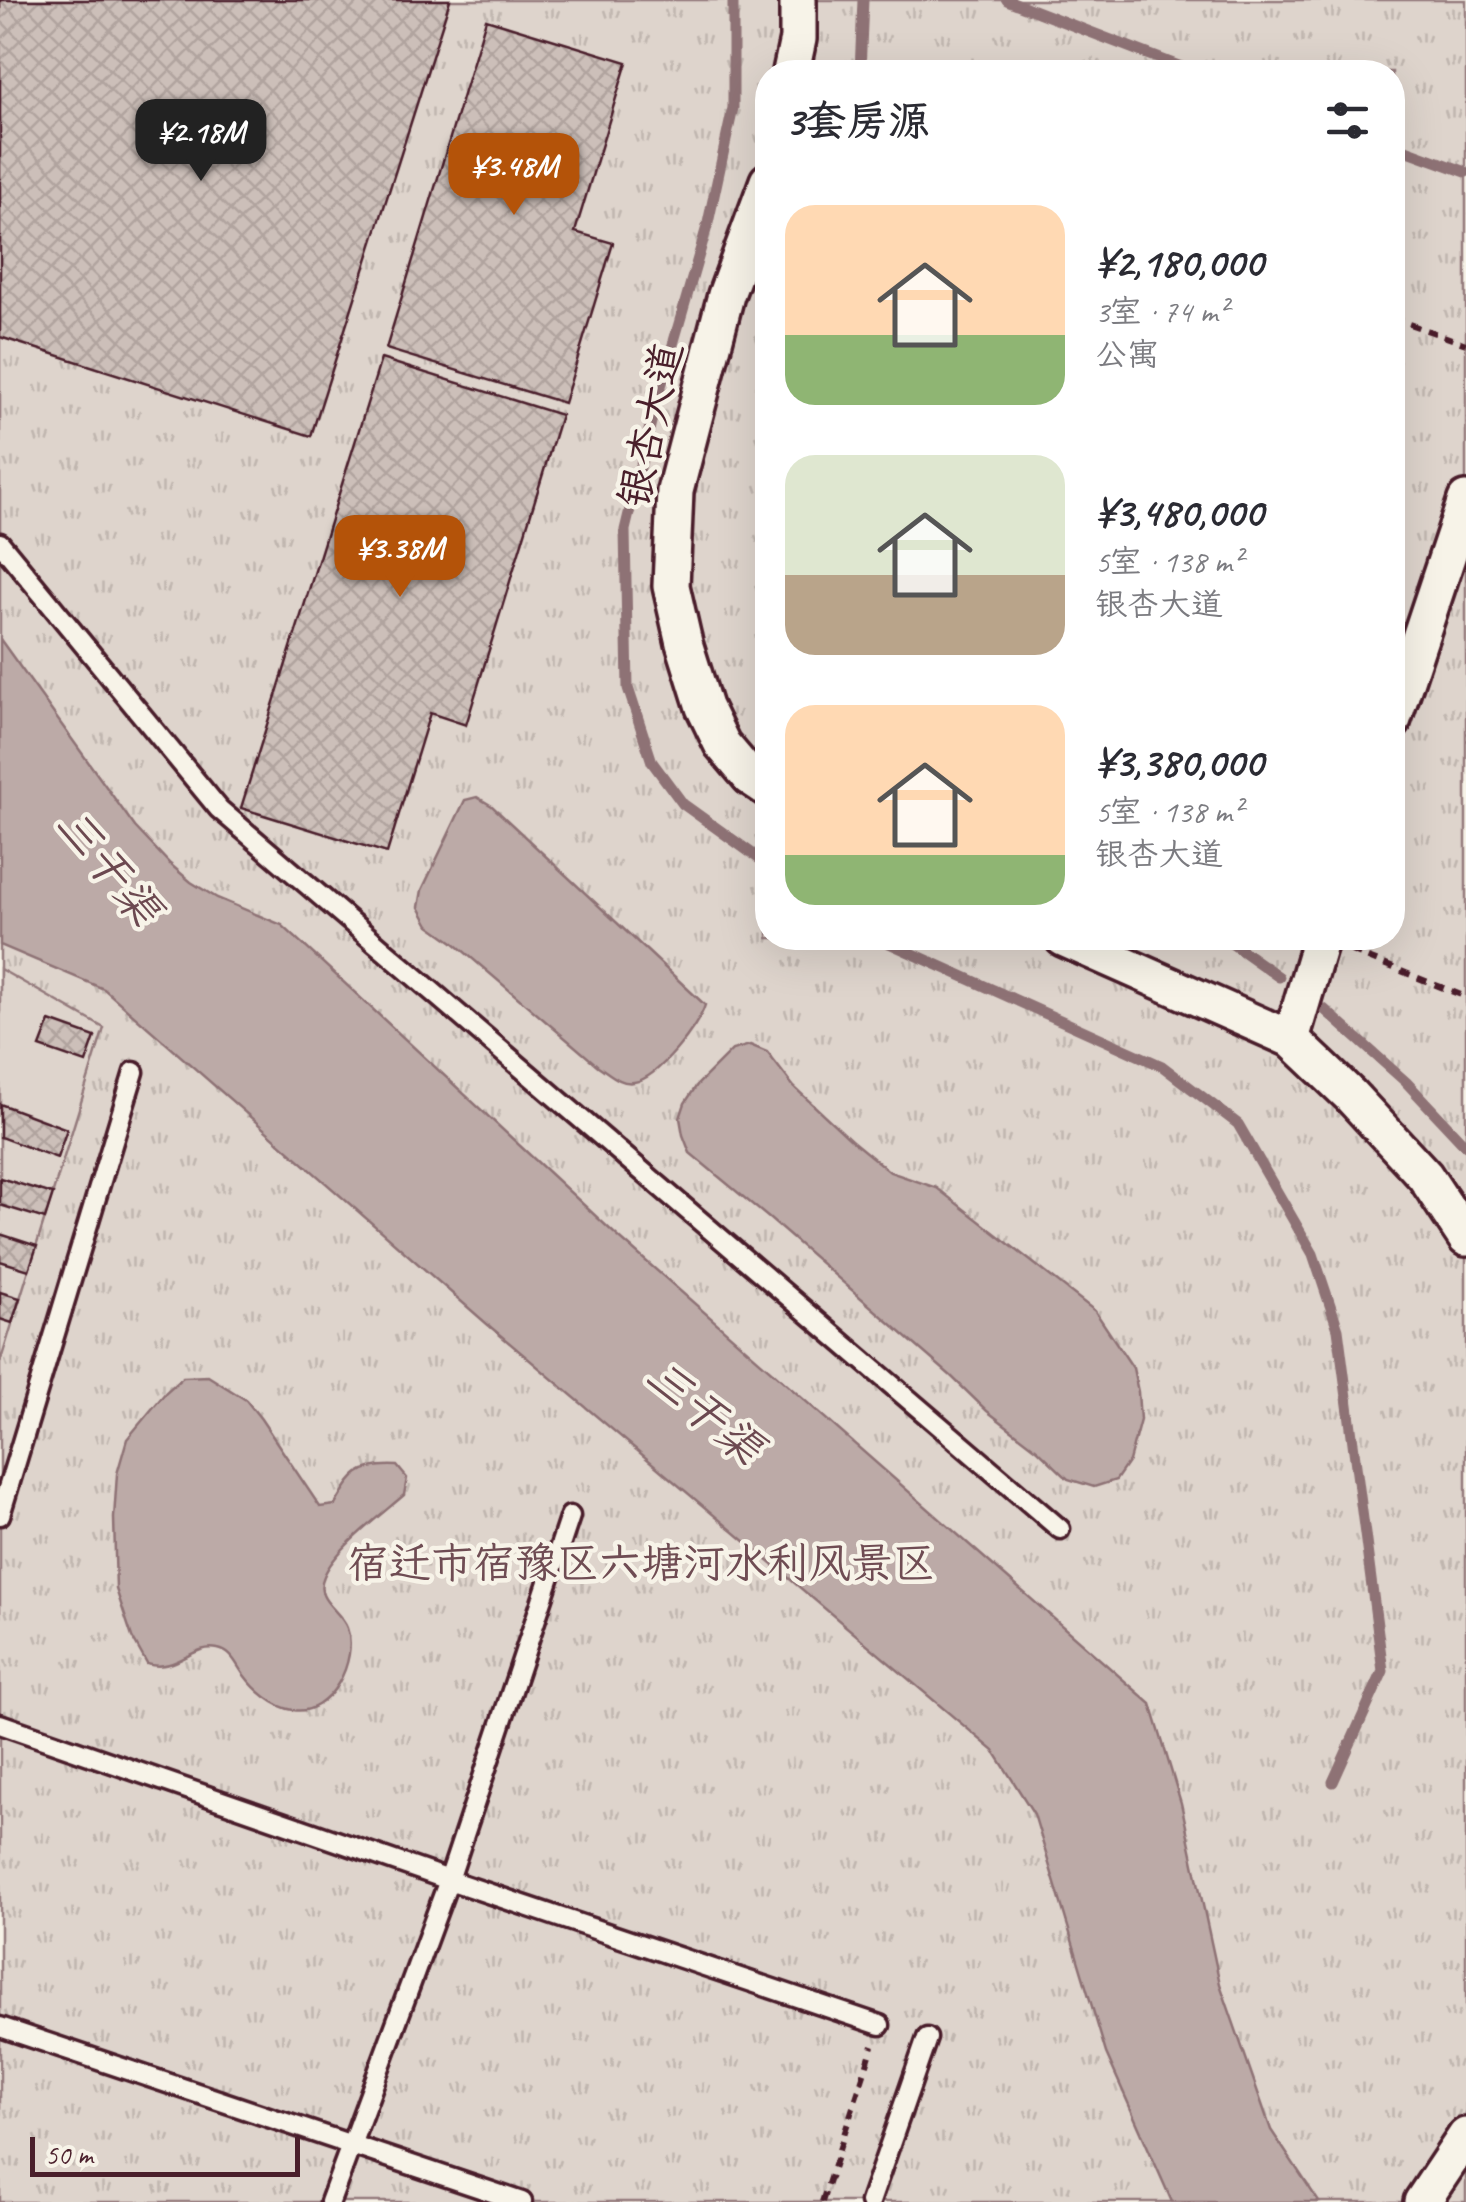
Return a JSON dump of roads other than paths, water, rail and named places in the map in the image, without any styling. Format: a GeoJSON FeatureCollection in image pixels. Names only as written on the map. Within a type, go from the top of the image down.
{"type":"FeatureCollection","features":[{"type":"Feature","properties":{"kind":"street"},"geometry":{"type":"LineString","coordinates":[[794,60],[798,0]]}},
{"type":"Feature","properties":{"kind":"street","name":"银杏大道"},"geometry":{"type":"LineString","coordinates":[[755,216],[726,295],[676,491],[670,586],[704,707],[722,744],[755,780]]}},
{"type":"Feature","properties":{"kind":"street"},"geometry":{"type":"LineString","coordinates":[[1405,683],[1466,500]]}},
{"type":"Feature","properties":{"kind":"street"},"geometry":{"type":"LineString","coordinates":[[1090,950],[1292,1040],[1350,1095],[1425,1176],[1466,1238]]}},
{"type":"Feature","properties":{"kind":"street"},"geometry":{"type":"LineString","coordinates":[[1292,1040],[1318,950]]}},
{"type":"Feature","properties":{"kind":"street"},"geometry":{"type":"LineString","coordinates":[[1422,2202],[1466,2136]]}},
{"type":"Feature","properties":{"kind":"lane"},"geometry":{"type":"LineString","coordinates":[[0,543],[219,809],[1060,1529]]}},
{"type":"Feature","properties":{"kind":"lane"},"geometry":{"type":"LineString","coordinates":[[0,1515],[134,1072]]}},
{"type":"Feature","properties":{"kind":"lane"},"geometry":{"type":"LineString","coordinates":[[330,2202],[450,1880],[570,1516]]}},
{"type":"Feature","properties":{"kind":"lane"},"geometry":{"type":"LineString","coordinates":[[0,1724],[880,2024]]}},
{"type":"Feature","properties":{"kind":"lane"},"geometry":{"type":"LineString","coordinates":[[0,2026],[522,2202]]}},
{"type":"Feature","properties":{"kind":"lane"},"geometry":{"type":"LineString","coordinates":[[870,2202],[927,2038]]}},
{"type":"Feature","properties":{"kind":"water","name":"三干渠"},"geometry":{"type":"Polygon","coordinates":[[[0,639],[135,827],[170,864],[217,898],[282,925],[614,1233],[1151,1704],[1181,1803],[1220,1984],[1271,2130],[1319,2202],[1172,2202],[1106,2053],[1034,1814],[994,1751],[487,1324],[104,989],[0,945],[0,639]]]}},
{"type":"Feature","properties":{"kind":"water"},"geometry":{"type":"Polygon","coordinates":[[[477,797],[492,806],[705,1005],[676,1050],[643,1079],[624,1082],[598,1066],[429,925],[419,907],[422,890],[465,800],[477,797]]]}},
{"type":"Feature","properties":{"kind":"water"},"geometry":{"type":"Polygon","coordinates":[[[750,1045],[767,1052],[794,1087],[890,1172],[937,1188],[1095,1311],[1133,1368],[1138,1392],[1140,1420],[1129,1461],[1116,1480],[1094,1487],[1068,1479],[690,1153],[680,1118],[685,1103],[732,1050],[750,1045]]]}},
{"type":"Feature","properties":{"kind":"water"},"geometry":{"type":"Polygon","coordinates":[[[208,1376],[246,1400],[320,1507],[335,1505],[365,1469],[397,1466],[407,1478],[404,1495],[349,1543],[324,1576],[322,1592],[347,1628],[349,1655],[330,1695],[306,1710],[272,1702],[231,1656],[218,1649],[201,1650],[167,1665],[147,1664],[132,1637],[116,1589],[117,1474],[127,1439],[183,1377],[208,1376]]]}},
{"type":"Feature","properties":{"kind":"waterway"},"geometry":{"type":"LineString","coordinates":[[733,0],[733,108],[708,223],[653,414],[625,530],[628,688],[652,762],[683,804],[755,856]]}},
{"type":"Feature","properties":{"kind":"waterway"},"geometry":{"type":"LineString","coordinates":[[860,60],[863,0]]}},
{"type":"Feature","properties":{"kind":"waterway"},"geometry":{"type":"LineString","coordinates":[[1007,0],[1163,60]]}},
{"type":"Feature","properties":{"kind":"waterway"},"geometry":{"type":"LineString","coordinates":[[1405,150],[1466,172]]}},
{"type":"Feature","properties":{"kind":"waterway"},"geometry":{"type":"LineString","coordinates":[[905,950],[1162,1066],[1238,1124],[1313,1254],[1338,1329],[1383,1671],[1333,1782]]}},
{"type":"Feature","properties":{"kind":"waterway"},"geometry":{"type":"LineString","coordinates":[[1241,950],[1279,977]]}},
{"type":"Feature","properties":{"kind":"waterway"},"geometry":{"type":"LineString","coordinates":[[1324,1009],[1406,1082],[1466,1146]]}},
{"type":"Feature","properties":{"kind":"park label","name":"宿迁市宿豫区六塘河水利风景区"},"geometry":{"type":"Point","coordinates":[641,1563]}}]}
